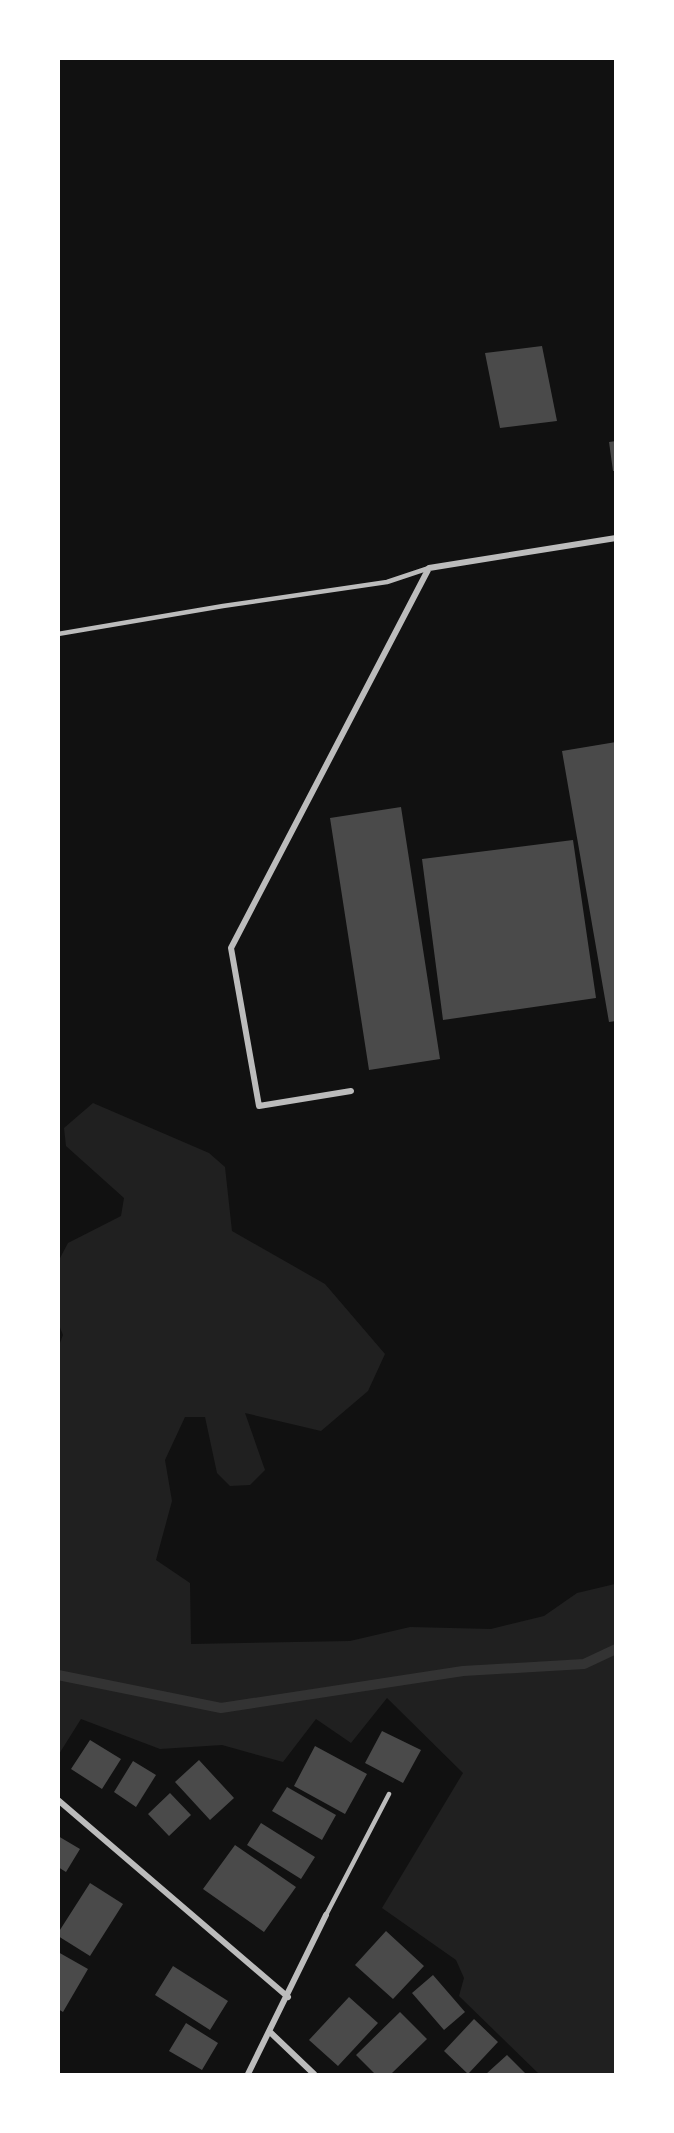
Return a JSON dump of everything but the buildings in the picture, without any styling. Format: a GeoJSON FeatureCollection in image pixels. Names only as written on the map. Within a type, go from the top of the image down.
{"type":"FeatureCollection","features":[{"type":"Feature","properties":{"kind":"street"},"geometry":{"type":"LineString","coordinates":[[351,1091],[259,1106],[231,948],[429,568],[615,538]]}},
{"type":"Feature","properties":{"kind":"street"},"geometry":{"type":"LineString","coordinates":[[58,1800],[288,1997]]}},
{"type":"Feature","properties":{"kind":"street"},"geometry":{"type":"LineString","coordinates":[[248,2074],[288,1997],[326,1915]]}},
{"type":"Feature","properties":{"kind":"street"},"geometry":{"type":"LineString","coordinates":[[270,2032],[314,2074]]}},
{"type":"Feature","properties":{"kind":"lane"},"geometry":{"type":"LineString","coordinates":[[58,634],[223,606],[387,582],[429,568]]}},
{"type":"Feature","properties":{"kind":"lane"},"geometry":{"type":"LineString","coordinates":[[326,1915],[389,1794]]}},
{"type":"Feature","properties":{"kind":"shaded area"},"geometry":{"type":"Polygon","coordinates":[[[93,1103],[209,1153],[225,1167],[232,1231],[325,1284],[385,1354],[368,1391],[321,1431],[245,1413],[265,1470],[250,1485],[230,1486],[217,1473],[205,1417],[185,1417],[165,1460],[172,1501],[156,1560],[190,1583],[191,1644],[350,1641],[410,1627],[491,1629],[544,1616],[577,1593],[615,1584],[615,2074],[539,2074],[459,1996],[464,1978],[456,1960],[382,1908],[463,1773],[387,1698],[351,1743],[316,1719],[283,1762],[222,1745],[160,1749],[81,1719],[59,1754],[58,1348],[63,1335],[59,1325],[59,1260],[68,1243],[121,1216],[124,1198],[66,1146],[64,1128],[93,1103]]]}},
{"type":"Feature","properties":{"kind":"waterway"},"geometry":{"type":"LineString","coordinates":[[58,1675],[221,1708],[463,1671],[584,1664],[616,1649]]}}]}
